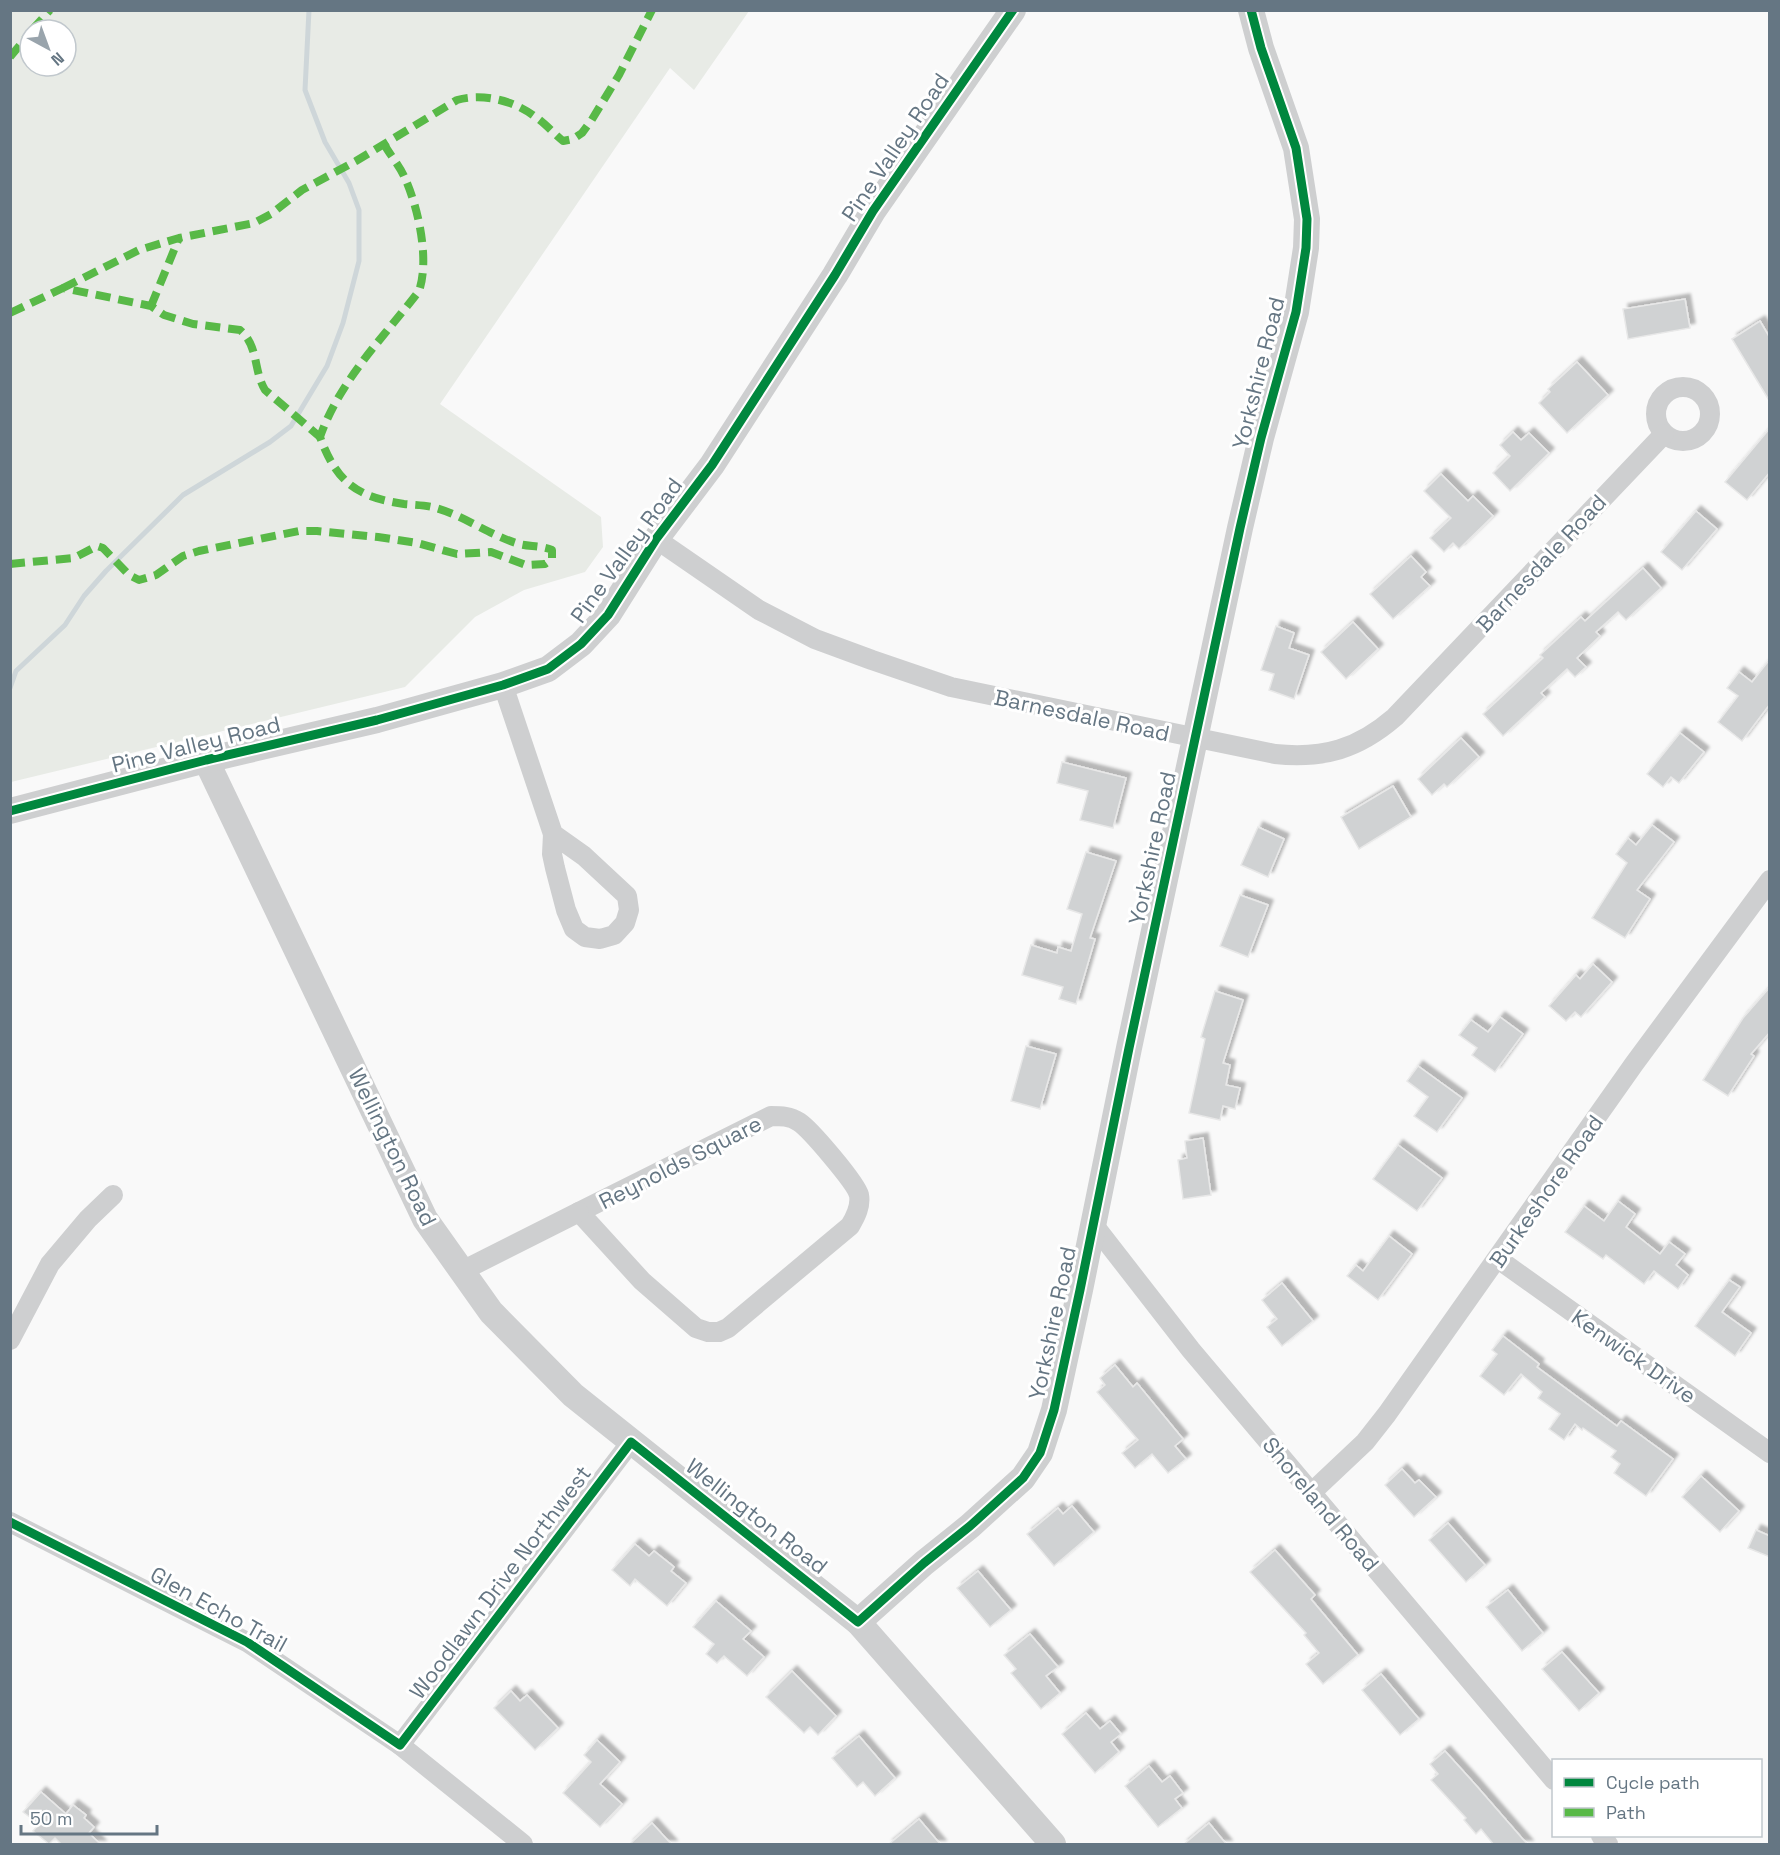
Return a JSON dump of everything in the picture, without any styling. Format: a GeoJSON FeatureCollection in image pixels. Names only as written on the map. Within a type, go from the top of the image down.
{"type":"FeatureCollection","features":[{"type":"Feature","properties":{"kind":"street","name":"Pine Valley Road"},"geometry":{"type":"LineString","coordinates":[[10,811],[206,760],[377,720],[503,685],[548,669],[581,644],[608,615],[656,539],[712,465],[835,275],[885,193],[1012,10]]}},
{"type":"Feature","properties":{"kind":"street","name":"Yorkshire Road"},"geometry":{"type":"LineString","coordinates":[[858,1622],[1023,1478],[1040,1453],[1054,1410],[1240,528],[1261,438],[1296,312],[1306,248],[1307,219],[1296,147],[1261,48],[1251,10]]}},
{"type":"Feature","properties":{"kind":"street","name":"Barnesdale Road"},"geometry":{"type":"LineString","coordinates":[[656,539],[759,610],[815,639],[951,687],[1275,754],[1319,755],[1343,749],[1364,740],[1403,708],[1664,434]]}},
{"type":"Feature","properties":{"kind":"street"},"geometry":{"type":"LineString","coordinates":[[503,685],[553,834],[552,854],[566,910],[574,928],[585,938],[600,939],[614,935],[625,923],[629,910],[627,896],[584,856],[553,834]]}},
{"type":"Feature","properties":{"kind":"street","name":"Wellington Road"},"geometry":{"type":"LineString","coordinates":[[206,760],[425,1219],[491,1312],[573,1395],[858,1622],[1053,1845]]}},
{"type":"Feature","properties":{"kind":"street","name":"Burkeshore Road"},"geometry":{"type":"LineString","coordinates":[[1312,1492],[1365,1442],[1388,1414],[1635,1064],[1770,880]]}},
{"type":"Feature","properties":{"kind":"street","name":"Reynolds Square"},"geometry":{"type":"LineString","coordinates":[[462,1271],[579,1212],[771,1116],[785,1116],[797,1120],[855,1185],[859,1195],[856,1216],[850,1226],[728,1328],[719,1332],[708,1332],[696,1328],[674,1311],[642,1281],[579,1212]]}},
{"type":"Feature","properties":{"kind":"street"},"geometry":{"type":"LineString","coordinates":[[10,1340],[50,1264],[88,1219],[113,1195]]}},
{"type":"Feature","properties":{"kind":"street","name":"Shoreland Road"},"geometry":{"type":"LineString","coordinates":[[1093,1224],[1191,1350],[1552,1778]]}},
{"type":"Feature","properties":{"kind":"street","name":"Kenwick Drive"},"geometry":{"type":"LineString","coordinates":[[1498,1259],[1770,1453]]}},
{"type":"Feature","properties":{"kind":"street","name":"Woodlawn Drive Northwest"},"geometry":{"type":"LineString","coordinates":[[400,1745],[632,1442]]}},
{"type":"Feature","properties":{"kind":"street","name":"Glen Echo Trail"},"geometry":{"type":"LineString","coordinates":[[10,1522],[248,1642],[400,1745],[523,1845]]}},
{"type":"Feature","properties":{"kind":"shaded area"},"geometry":{"type":"Polygon","coordinates":[[[11,10],[749,11],[694,90],[670,68],[440,404],[601,517],[603,547],[585,572],[524,590],[475,617],[405,687],[11,782],[11,10]]]}},
{"type":"Feature","properties":{"kind":"building"},"geometry":{"type":"Polygon","coordinates":[[[1685,299],[1690,328],[1628,339],[1623,309],[1685,299]]]}},
{"type":"Feature","properties":{"kind":"building"},"geometry":{"type":"Polygon","coordinates":[[[1760,321],[1770,338],[1770,402],[1732,339],[1760,321]]]}},
{"type":"Feature","properties":{"kind":"building"},"geometry":{"type":"Polygon","coordinates":[[[1577,362],[1608,395],[1567,433],[1539,403],[1550,392],[1548,389],[1577,362]]]}},
{"type":"Feature","properties":{"kind":"building"},"geometry":{"type":"Polygon","coordinates":[[[1770,428],[1770,472],[1747,500],[1725,482],[1770,428]]]}},
{"type":"Feature","properties":{"kind":"building"},"geometry":{"type":"Polygon","coordinates":[[[1513,432],[1521,440],[1529,433],[1549,453],[1510,491],[1493,473],[1510,456],[1500,445],[1513,432]]]}},
{"type":"Feature","properties":{"kind":"building"},"geometry":{"type":"Polygon","coordinates":[[[1441,474],[1468,501],[1473,496],[1493,516],[1459,549],[1453,543],[1444,552],[1430,538],[1451,518],[1424,491],[1441,474]]]}},
{"type":"Feature","properties":{"kind":"building"},"geometry":{"type":"Polygon","coordinates":[[[1696,511],[1717,529],[1682,570],[1661,552],[1696,511]]]}},
{"type":"Feature","properties":{"kind":"building"},"geometry":{"type":"Polygon","coordinates":[[[1411,556],[1426,572],[1421,577],[1430,586],[1393,619],[1370,594],[1411,556]]]}},
{"type":"Feature","properties":{"kind":"building"},"geometry":{"type":"Polygon","coordinates":[[[1643,568],[1661,588],[1626,620],[1618,612],[1596,632],[1600,636],[1577,658],[1586,667],[1575,677],[1567,669],[1541,693],[1545,697],[1503,736],[1483,714],[1543,658],[1540,655],[1581,617],[1585,621],[1643,568]]]}},
{"type":"Feature","properties":{"kind":"building"},"geometry":{"type":"Polygon","coordinates":[[[1353,622],[1378,649],[1346,679],[1321,652],[1353,622]]]}},
{"type":"Feature","properties":{"kind":"building"},"geometry":{"type":"Polygon","coordinates":[[[1276,626],[1294,633],[1289,648],[1309,655],[1294,699],[1269,690],[1274,674],[1261,670],[1276,626]]]}},
{"type":"Feature","properties":{"kind":"building"},"geometry":{"type":"Polygon","coordinates":[[[1770,659],[1770,704],[1742,741],[1718,722],[1738,696],[1727,688],[1739,672],[1752,682],[1770,659]]]}},
{"type":"Feature","properties":{"kind":"building"},"geometry":{"type":"Polygon","coordinates":[[[1680,733],[1704,752],[1679,783],[1671,777],[1663,787],[1647,774],[1680,733]]]}},
{"type":"Feature","properties":{"kind":"building"},"geometry":{"type":"Polygon","coordinates":[[[1461,738],[1479,757],[1447,787],[1444,784],[1432,795],[1418,779],[1461,738]]]}},
{"type":"Feature","properties":{"kind":"building"},"geometry":{"type":"Polygon","coordinates":[[[1062,762],[1126,778],[1113,828],[1080,820],[1088,791],[1057,783],[1062,762]]]}},
{"type":"Feature","properties":{"kind":"building"},"geometry":{"type":"Polygon","coordinates":[[[1393,786],[1411,817],[1359,849],[1341,817],[1393,786]]]}},
{"type":"Feature","properties":{"kind":"building"},"geometry":{"type":"Polygon","coordinates":[[[1652,825],[1674,842],[1637,890],[1650,899],[1625,938],[1592,918],[1627,863],[1616,854],[1628,838],[1636,845],[1652,825]]]}},
{"type":"Feature","properties":{"kind":"building"},"geometry":{"type":"Polygon","coordinates":[[[1258,827],[1284,839],[1268,877],[1241,865],[1258,827]]]}},
{"type":"Feature","properties":{"kind":"building"},"geometry":{"type":"Polygon","coordinates":[[[1086,852],[1116,861],[1090,938],[1095,939],[1076,1004],[1059,999],[1063,987],[1022,975],[1031,945],[1057,953],[1058,947],[1071,951],[1082,914],[1067,909],[1086,852]]]}},
{"type":"Feature","properties":{"kind":"building"},"geometry":{"type":"Polygon","coordinates":[[[1240,895],[1268,905],[1248,957],[1220,946],[1240,895]]]}},
{"type":"Feature","properties":{"kind":"building"},"geometry":{"type":"Polygon","coordinates":[[[1593,964],[1612,982],[1581,1017],[1575,1012],[1566,1021],[1549,1006],[1576,975],[1580,979],[1593,964]]]}},
{"type":"Feature","properties":{"kind":"building"},"geometry":{"type":"Polygon","coordinates":[[[1770,987],[1770,1032],[1751,1054],[1754,1056],[1728,1096],[1703,1080],[1743,1018],[1770,987]]]}},
{"type":"Feature","properties":{"kind":"building"},"geometry":{"type":"Polygon","coordinates":[[[1215,991],[1243,1000],[1223,1063],[1230,1065],[1226,1085],[1240,1088],[1235,1109],[1223,1106],[1220,1120],[1189,1113],[1205,1039],[1201,1037],[1215,991]]]}},
{"type":"Feature","properties":{"kind":"building"},"geometry":{"type":"Polygon","coordinates":[[[1500,1017],[1523,1034],[1495,1072],[1472,1055],[1477,1048],[1459,1035],[1471,1020],[1488,1032],[1500,1017]]]}},
{"type":"Feature","properties":{"kind":"building"},"geometry":{"type":"Polygon","coordinates":[[[1026,1046],[1056,1054],[1040,1109],[1011,1101],[1026,1046]]]}},
{"type":"Feature","properties":{"kind":"building"},"geometry":{"type":"Polygon","coordinates":[[[1418,1066],[1462,1098],[1437,1132],[1414,1116],[1428,1097],[1407,1081],[1418,1066]]]}},
{"type":"Feature","properties":{"kind":"building"},"geometry":{"type":"Polygon","coordinates":[[[1203,1138],[1211,1195],[1183,1199],[1178,1160],[1187,1158],[1185,1141],[1203,1138]]]}},
{"type":"Feature","properties":{"kind":"building"},"geometry":{"type":"Polygon","coordinates":[[[1398,1145],[1442,1178],[1417,1211],[1373,1179],[1398,1145]]]}},
{"type":"Feature","properties":{"kind":"building"},"geometry":{"type":"Polygon","coordinates":[[[1618,1201],[1635,1214],[1626,1227],[1660,1254],[1669,1242],[1685,1254],[1676,1265],[1688,1275],[1678,1289],[1654,1271],[1644,1284],[1606,1255],[1603,1259],[1565,1232],[1584,1206],[1604,1221],[1618,1201]]]}},
{"type":"Feature","properties":{"kind":"building"},"geometry":{"type":"Polygon","coordinates":[[[1389,1236],[1412,1254],[1378,1300],[1347,1276],[1356,1265],[1363,1271],[1389,1236]]]}},
{"type":"Feature","properties":{"kind":"building"},"geometry":{"type":"Polygon","coordinates":[[[1729,1280],[1740,1287],[1722,1312],[1751,1333],[1735,1356],[1695,1326],[1729,1280]]]}},
{"type":"Feature","properties":{"kind":"building"},"geometry":{"type":"Polygon","coordinates":[[[1282,1283],[1313,1321],[1282,1346],[1267,1327],[1277,1319],[1262,1300],[1282,1283]]]}},
{"type":"Feature","properties":{"kind":"building"},"geometry":{"type":"Polygon","coordinates":[[[1503,1336],[1539,1364],[1537,1367],[1617,1426],[1621,1421],[1673,1459],[1646,1496],[1614,1473],[1620,1464],[1611,1457],[1616,1451],[1583,1428],[1582,1430],[1575,1424],[1564,1440],[1549,1429],[1560,1414],[1538,1398],[1542,1392],[1521,1374],[1504,1395],[1480,1376],[1497,1354],[1492,1350],[1503,1336]]]}},
{"type":"Feature","properties":{"kind":"building"},"geometry":{"type":"Polygon","coordinates":[[[1115,1365],[1133,1387],[1137,1383],[1183,1439],[1175,1446],[1186,1459],[1168,1473],[1152,1454],[1135,1468],[1122,1453],[1138,1440],[1097,1392],[1105,1385],[1100,1378],[1115,1365]]]}},
{"type":"Feature","properties":{"kind":"building"},"geometry":{"type":"Polygon","coordinates":[[[1402,1469],[1415,1483],[1419,1480],[1436,1497],[1414,1517],[1385,1485],[1402,1469]]]}},
{"type":"Feature","properties":{"kind":"building"},"geometry":{"type":"Polygon","coordinates":[[[1701,1476],[1739,1511],[1720,1532],[1682,1497],[1701,1476]]]}},
{"type":"Feature","properties":{"kind":"building"},"geometry":{"type":"Polygon","coordinates":[[[1072,1506],[1094,1532],[1054,1566],[1027,1534],[1058,1508],[1063,1514],[1072,1506]]]}},
{"type":"Feature","properties":{"kind":"building"},"geometry":{"type":"Polygon","coordinates":[[[1448,1523],[1485,1565],[1466,1582],[1429,1540],[1448,1523]]]}},
{"type":"Feature","properties":{"kind":"building"},"geometry":{"type":"Polygon","coordinates":[[[1756,1530],[1770,1536],[1770,1557],[1748,1548],[1756,1530]]]}},
{"type":"Feature","properties":{"kind":"building"},"geometry":{"type":"Polygon","coordinates":[[[635,1544],[649,1556],[654,1551],[674,1567],[671,1571],[686,1583],[667,1606],[635,1579],[630,1586],[612,1570],[635,1544]]]}},
{"type":"Feature","properties":{"kind":"building"},"geometry":{"type":"Polygon","coordinates":[[[1275,1550],[1315,1595],[1311,1599],[1358,1655],[1323,1684],[1306,1664],[1319,1653],[1304,1635],[1306,1633],[1250,1572],[1275,1550]]]}},
{"type":"Feature","properties":{"kind":"building"},"geometry":{"type":"Polygon","coordinates":[[[978,1571],[1011,1610],[990,1627],[957,1588],[978,1571]]]}},
{"type":"Feature","properties":{"kind":"building"},"geometry":{"type":"Polygon","coordinates":[[[1508,1590],[1543,1633],[1522,1651],[1486,1607],[1508,1590]]]}},
{"type":"Feature","properties":{"kind":"building"},"geometry":{"type":"Polygon","coordinates":[[[716,1601],[751,1631],[743,1639],[764,1657],[747,1676],[724,1656],[717,1663],[706,1654],[714,1644],[693,1627],[716,1601]]]}},
{"type":"Feature","properties":{"kind":"building"},"geometry":{"type":"Polygon","coordinates":[[[1030,1634],[1058,1667],[1046,1676],[1060,1693],[1041,1709],[1011,1673],[1016,1669],[1004,1655],[1030,1634]]]}},
{"type":"Feature","properties":{"kind":"building"},"geometry":{"type":"Polygon","coordinates":[[[1562,1652],[1599,1693],[1579,1711],[1542,1669],[1562,1652]]]}},
{"type":"Feature","properties":{"kind":"building"},"geometry":{"type":"Polygon","coordinates":[[[792,1671],[836,1716],[818,1735],[810,1727],[804,1733],[766,1697],[792,1671]]]}},
{"type":"Feature","properties":{"kind":"building"},"geometry":{"type":"Polygon","coordinates":[[[1381,1674],[1419,1719],[1400,1735],[1362,1690],[1381,1674]]]}},
{"type":"Feature","properties":{"kind":"building"},"geometry":{"type":"Polygon","coordinates":[[[511,1691],[520,1701],[527,1695],[558,1728],[535,1750],[494,1708],[511,1691]]]}},
{"type":"Feature","properties":{"kind":"building"},"geometry":{"type":"Polygon","coordinates":[[[1086,1713],[1100,1729],[1110,1721],[1121,1734],[1111,1742],[1119,1752],[1095,1773],[1062,1734],[1086,1713]]]}},
{"type":"Feature","properties":{"kind":"building"},"geometry":{"type":"Polygon","coordinates":[[[859,1736],[895,1778],[875,1796],[863,1782],[857,1787],[832,1758],[859,1736]]]}},
{"type":"Feature","properties":{"kind":"building"},"geometry":{"type":"Polygon","coordinates":[[[597,1740],[620,1762],[600,1784],[622,1804],[600,1827],[563,1793],[591,1762],[584,1755],[597,1740]]]}},
{"type":"Feature","properties":{"kind":"building"},"geometry":{"type":"Polygon","coordinates":[[[1445,1751],[1528,1845],[1494,1845],[1481,1829],[1476,1834],[1464,1820],[1466,1818],[1431,1780],[1438,1774],[1430,1764],[1445,1751]]]}},
{"type":"Feature","properties":{"kind":"building"},"geometry":{"type":"Polygon","coordinates":[[[1149,1766],[1162,1782],[1170,1776],[1183,1793],[1175,1799],[1182,1808],[1158,1827],[1125,1786],[1149,1766]]]}},
{"type":"Feature","properties":{"kind":"building"},"geometry":{"type":"Polygon","coordinates":[[[41,1792],[66,1814],[73,1805],[86,1815],[84,1818],[94,1827],[89,1833],[101,1845],[62,1845],[55,1838],[49,1844],[33,1831],[39,1824],[23,1812],[41,1792]]]}},
{"type":"Feature","properties":{"kind":"building"},"geometry":{"type":"Polygon","coordinates":[[[919,1819],[941,1845],[888,1845],[919,1819]]]}},
{"type":"Feature","properties":{"kind":"building"},"geometry":{"type":"Polygon","coordinates":[[[652,1823],[672,1845],[629,1845],[652,1823]]]}},
{"type":"Feature","properties":{"kind":"building"},"geometry":{"type":"Polygon","coordinates":[[[1209,1823],[1227,1845],[1183,1845],[1209,1823]]]}},
{"type":"Feature","properties":{"kind":"waterway"},"geometry":{"type":"LineString","coordinates":[[10,688],[16,671],[65,625],[84,596],[106,571],[183,495],[270,442],[291,426],[327,366],[343,323],[359,261],[359,210],[349,183],[325,142],[305,90],[309,10]]}},
{"type":"Feature","properties":{"kind":"marked path"},"geometry":{"type":"LineString","coordinates":[[43,18],[50,10]]}},
{"type":"Feature","properties":{"kind":"marked path"},"geometry":{"type":"LineString","coordinates":[[63,288],[139,250],[179,238],[254,223],[271,214],[302,190],[356,161],[457,100],[477,97],[507,102],[526,110],[563,141],[573,139],[582,133],[591,121],[619,75],[652,10]]}},
{"type":"Feature","properties":{"kind":"marked path"},"geometry":{"type":"LineString","coordinates":[[10,57],[18,47]]}},
{"type":"Feature","properties":{"kind":"marked path"},"geometry":{"type":"LineString","coordinates":[[10,564],[74,558],[97,546],[103,548],[129,575],[139,580],[156,575],[183,556],[199,551],[299,531],[378,537],[417,543],[457,554],[491,552],[526,565],[545,564],[552,559],[552,550],[506,539],[446,511],[428,506],[388,501],[361,492],[342,477],[320,437],[329,416],[351,378],[419,291],[422,278],[423,248],[414,202],[402,172],[384,144]]}},
{"type":"Feature","properties":{"kind":"marked path"},"geometry":{"type":"LineString","coordinates":[[151,306],[179,238]]}},
{"type":"Feature","properties":{"kind":"marked path"},"geometry":{"type":"LineString","coordinates":[[10,313],[63,288],[151,306],[164,315],[193,324],[240,330],[250,343],[265,390],[320,437]]}},
{"type":"Feature","properties":{"kind":"cycle path"},"geometry":{"type":"LineString","coordinates":[[10,811],[206,760],[377,720],[503,685],[548,669],[581,644],[608,615],[656,539],[712,465],[835,275],[873,211],[1013,10]]}},
{"type":"Feature","properties":{"kind":"cycle path"},"geometry":{"type":"LineString","coordinates":[[10,1522],[247,1642],[400,1745],[631,1442],[858,1622],[1023,1478],[1040,1453],[1054,1410],[1240,528],[1261,438],[1296,312],[1306,248],[1307,219],[1296,148],[1261,48],[1251,10]]}}]}
